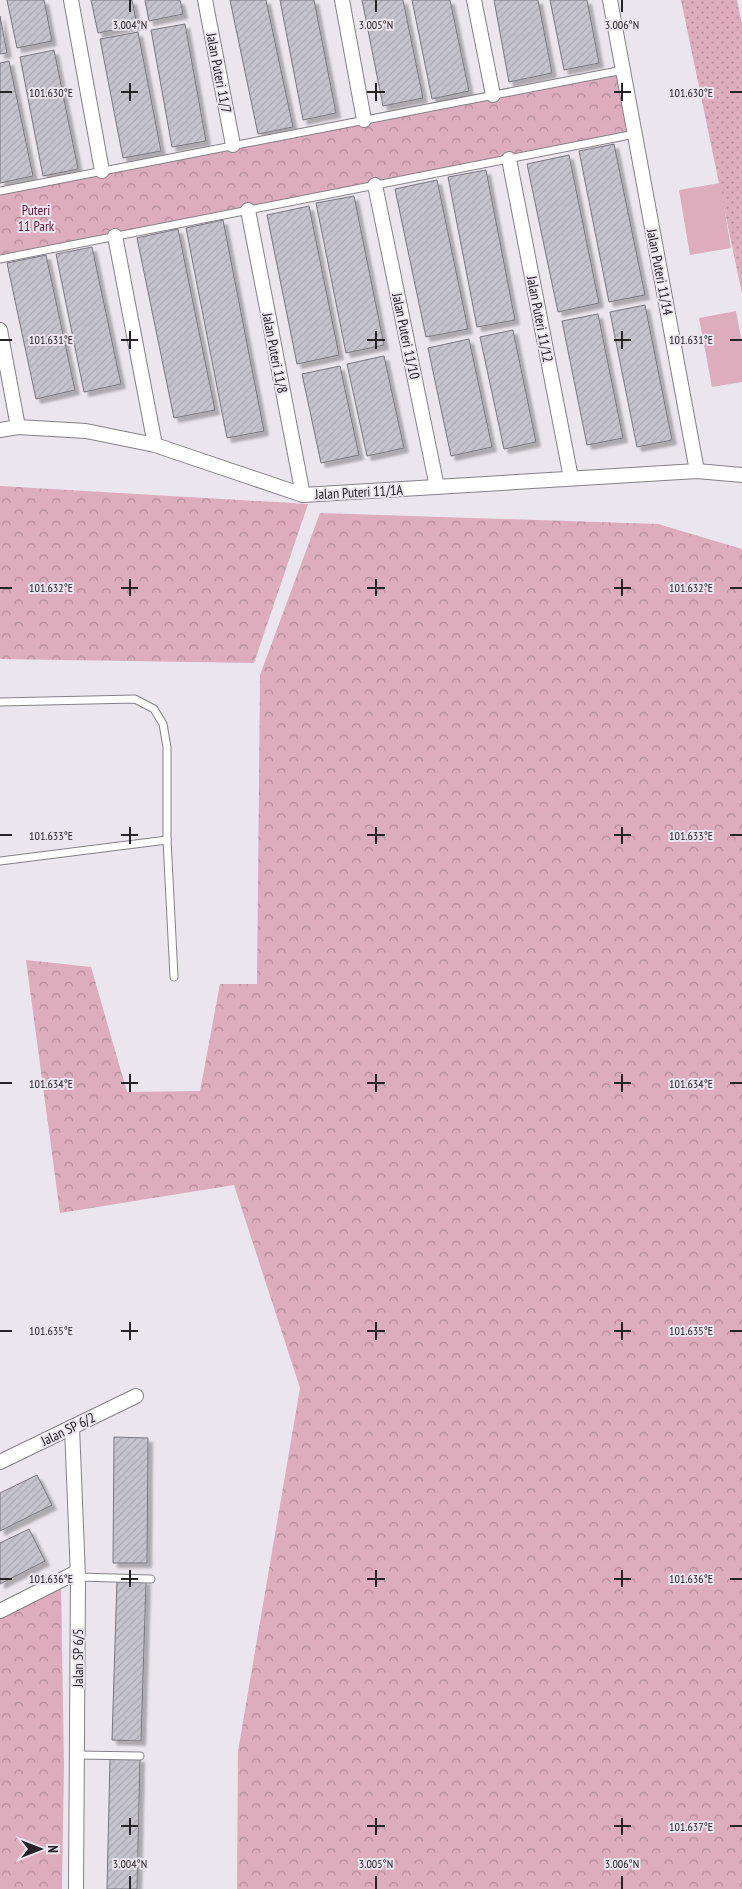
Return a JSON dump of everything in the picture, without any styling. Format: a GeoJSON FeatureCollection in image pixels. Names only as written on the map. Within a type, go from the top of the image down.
{"type":"FeatureCollection","features":[{"type":"Feature","properties":{"kind":"street"},"geometry":{"type":"LineString","coordinates":[[71,0],[102,171]]}},
{"type":"Feature","properties":{"kind":"street","name":"Jalan Puteri 11/7"},"geometry":{"type":"LineString","coordinates":[[205,0],[233,146]]}},
{"type":"Feature","properties":{"kind":"street"},"geometry":{"type":"LineString","coordinates":[[342,0],[364,120]]}},
{"type":"Feature","properties":{"kind":"street"},"geometry":{"type":"LineString","coordinates":[[474,0],[493,95]]}},
{"type":"Feature","properties":{"kind":"street","name":"Jalan Puteri 11/14"},"geometry":{"type":"LineString","coordinates":[[610,0],[697,471]]}},
{"type":"Feature","properties":{"kind":"street","name":"Jalan Puteri 11/12"},"geometry":{"type":"LineString","coordinates":[[509,159],[571,478]]}},
{"type":"Feature","properties":{"kind":"street","name":"Jalan Puteri 11/10"},"geometry":{"type":"LineString","coordinates":[[375,185],[437,487]]}},
{"type":"Feature","properties":{"kind":"street","name":"Jalan Puteri 11/8"},"geometry":{"type":"LineString","coordinates":[[248,210],[303,495]]}},
{"type":"Feature","properties":{"kind":"street"},"geometry":{"type":"LineString","coordinates":[[115,236],[155,445]]}},
{"type":"Feature","properties":{"kind":"street"},"geometry":{"type":"LineString","coordinates":[[0,330],[18,427]]}},
{"type":"Feature","properties":{"kind":"street","name":"Jalan Puteri 11/1A"},"geometry":{"type":"LineString","coordinates":[[0,430],[18,427],[86,431],[155,445],[303,495],[697,471],[742,475]]}},
{"type":"Feature","properties":{"kind":"street","name":"Jalan SP 6/2"},"geometry":{"type":"LineString","coordinates":[[0,1462],[136,1396]]}},
{"type":"Feature","properties":{"kind":"street","name":"Jalan SP 6/5"},"geometry":{"type":"LineString","coordinates":[[72,1427],[78,1575],[76,1889]]}},
{"type":"Feature","properties":{"kind":"street"},"geometry":{"type":"LineString","coordinates":[[0,1610],[78,1575]]}},
{"type":"Feature","properties":{"kind":"lane"},"geometry":{"type":"LineString","coordinates":[[0,190],[623,70]]}},
{"type":"Feature","properties":{"kind":"lane"},"geometry":{"type":"LineString","coordinates":[[0,259],[635,134]]}},
{"type":"Feature","properties":{"kind":"lane"},"geometry":{"type":"LineString","coordinates":[[0,702],[135,699],[154,709],[163,724],[167,747],[167,840],[174,977]]}},
{"type":"Feature","properties":{"kind":"lane"},"geometry":{"type":"LineString","coordinates":[[0,861],[167,840]]}},
{"type":"Feature","properties":{"kind":"lane"},"geometry":{"type":"LineString","coordinates":[[78,1575],[151,1579]]}},
{"type":"Feature","properties":{"kind":"lane"},"geometry":{"type":"LineString","coordinates":[[78,1756],[140,1756]]}},
{"type":"Feature","properties":{"kind":"green space"},"geometry":{"type":"Polygon","coordinates":[[[681,0],[737,0],[742,24],[742,294],[681,0]]]}},
{"type":"Feature","properties":{"kind":"green space","name":"Puteri 11 Park"},"geometry":{"type":"Polygon","coordinates":[[[623,70],[635,134],[0,259],[0,191],[623,70]]]}},
{"type":"Feature","properties":{"kind":"green space"},"geometry":{"type":"Polygon","coordinates":[[[720,183],[731,248],[690,255],[679,190],[720,183]]]}},
{"type":"Feature","properties":{"kind":"green space"},"geometry":{"type":"Polygon","coordinates":[[[736,311],[742,343],[742,382],[712,387],[699,318],[736,311]]]}},
{"type":"Feature","properties":{"kind":"green space"},"geometry":{"type":"Polygon","coordinates":[[[0,486],[308,504],[254,663],[0,659],[0,486]]]}},
{"type":"Feature","properties":{"kind":"green space"},"geometry":{"type":"Polygon","coordinates":[[[320,513],[658,524],[742,549],[742,1889],[237,1889],[238,1751],[300,1388],[234,1185],[60,1213],[26,960],[91,967],[127,1092],[200,1091],[220,984],[257,984],[260,675],[320,513]]]}},
{"type":"Feature","properties":{"kind":"green space"},"geometry":{"type":"Polygon","coordinates":[[[61,1581],[64,1767],[62,1889],[0,1889],[0,1616],[61,1581]]]}},
{"type":"Feature","properties":{"kind":"building"},"geometry":{"type":"Polygon","coordinates":[[[7,0],[44,0],[52,41],[17,48],[7,0]]]}},
{"type":"Feature","properties":{"kind":"building"},"geometry":{"type":"Polygon","coordinates":[[[91,0],[132,0],[137,25],[98,33],[91,0]]]}},
{"type":"Feature","properties":{"kind":"building"},"geometry":{"type":"Polygon","coordinates":[[[145,0],[180,0],[183,14],[149,21],[145,0]]]}},
{"type":"Feature","properties":{"kind":"building"},"geometry":{"type":"Polygon","coordinates":[[[230,0],[266,0],[293,127],[258,134],[230,0]]]}},
{"type":"Feature","properties":{"kind":"building"},"geometry":{"type":"Polygon","coordinates":[[[280,0],[314,0],[336,113],[303,120],[280,0]]]}},
{"type":"Feature","properties":{"kind":"building"},"geometry":{"type":"Polygon","coordinates":[[[362,0],[403,0],[423,98],[383,106],[362,0]]]}},
{"type":"Feature","properties":{"kind":"building"},"geometry":{"type":"Polygon","coordinates":[[[412,0],[450,0],[469,91],[432,99],[412,0]]]}},
{"type":"Feature","properties":{"kind":"building"},"geometry":{"type":"Polygon","coordinates":[[[494,0],[538,0],[552,73],[509,82],[494,0]]]}},
{"type":"Feature","properties":{"kind":"building"},"geometry":{"type":"Polygon","coordinates":[[[550,0],[587,0],[599,63],[564,70],[550,0]]]}},
{"type":"Feature","properties":{"kind":"building"},"geometry":{"type":"Polygon","coordinates":[[[0,16],[7,53],[0,54],[0,16]]]}},
{"type":"Feature","properties":{"kind":"building"},"geometry":{"type":"Polygon","coordinates":[[[185,24],[206,141],[172,147],[151,30],[185,24]]]}},
{"type":"Feature","properties":{"kind":"building"},"geometry":{"type":"Polygon","coordinates":[[[138,32],[161,151],[123,158],[100,39],[138,32]]]}},
{"type":"Feature","properties":{"kind":"building"},"geometry":{"type":"Polygon","coordinates":[[[54,50],[78,169],[43,176],[20,57],[54,50]]]}},
{"type":"Feature","properties":{"kind":"building"},"geometry":{"type":"Polygon","coordinates":[[[9,61],[33,176],[0,183],[0,63],[9,61]]]}},
{"type":"Feature","properties":{"kind":"building"},"geometry":{"type":"Polygon","coordinates":[[[614,144],[645,295],[609,302],[579,151],[614,144]]]}},
{"type":"Feature","properties":{"kind":"building"},"geometry":{"type":"Polygon","coordinates":[[[569,155],[599,303],[558,312],[527,164],[569,155]]]}},
{"type":"Feature","properties":{"kind":"building"},"geometry":{"type":"Polygon","coordinates":[[[486,170],[515,320],[477,327],[448,177],[486,170]]]}},
{"type":"Feature","properties":{"kind":"building"},"geometry":{"type":"Polygon","coordinates":[[[437,180],[468,329],[426,337],[395,189],[437,180]]]}},
{"type":"Feature","properties":{"kind":"building"},"geometry":{"type":"Polygon","coordinates":[[[354,196],[384,345],[346,353],[316,203],[354,196]]]}},
{"type":"Feature","properties":{"kind":"building"},"geometry":{"type":"Polygon","coordinates":[[[309,206],[339,355],[297,364],[267,215],[309,206]]]}},
{"type":"Feature","properties":{"kind":"building"},"geometry":{"type":"Polygon","coordinates":[[[223,220],[264,431],[227,438],[186,228],[223,220]]]}},
{"type":"Feature","properties":{"kind":"building"},"geometry":{"type":"Polygon","coordinates":[[[178,229],[215,410],[174,418],[137,238],[178,229]]]}},
{"type":"Feature","properties":{"kind":"building"},"geometry":{"type":"Polygon","coordinates":[[[92,247],[121,384],[84,392],[56,254],[92,247]]]}},
{"type":"Feature","properties":{"kind":"building"},"geometry":{"type":"Polygon","coordinates":[[[46,255],[75,390],[36,399],[7,263],[46,255]]]}},
{"type":"Feature","properties":{"kind":"building"},"geometry":{"type":"Polygon","coordinates":[[[645,305],[672,440],[637,447],[610,312],[645,305]]]}},
{"type":"Feature","properties":{"kind":"building"},"geometry":{"type":"Polygon","coordinates":[[[598,314],[623,438],[587,445],[562,321],[598,314]]]}},
{"type":"Feature","properties":{"kind":"building"},"geometry":{"type":"Polygon","coordinates":[[[513,330],[536,442],[504,449],[480,337],[513,330]]]}},
{"type":"Feature","properties":{"kind":"building"},"geometry":{"type":"Polygon","coordinates":[[[469,339],[492,447],[451,456],[428,348],[469,339]]]}},
{"type":"Feature","properties":{"kind":"building"},"geometry":{"type":"Polygon","coordinates":[[[384,356],[404,448],[367,456],[347,364],[384,356]]]}},
{"type":"Feature","properties":{"kind":"building"},"geometry":{"type":"Polygon","coordinates":[[[340,366],[359,455],[321,463],[302,374],[340,366]]]}},
{"type":"Feature","properties":{"kind":"building"},"geometry":{"type":"Polygon","coordinates":[[[114,1437],[148,1438],[147,1563],[113,1563],[114,1437]]]}},
{"type":"Feature","properties":{"kind":"building"},"geometry":{"type":"Polygon","coordinates":[[[37,1475],[52,1505],[0,1531],[0,1493],[37,1475]]]}},
{"type":"Feature","properties":{"kind":"building"},"geometry":{"type":"Polygon","coordinates":[[[29,1529],[45,1561],[0,1584],[0,1543],[29,1529]]]}},
{"type":"Feature","properties":{"kind":"building"},"geometry":{"type":"Polygon","coordinates":[[[117,1579],[146,1580],[141,1741],[112,1740],[117,1579]]]}},
{"type":"Feature","properties":{"kind":"building"},"geometry":{"type":"Polygon","coordinates":[[[110,1757],[140,1758],[137,1889],[107,1889],[110,1757]]]}}]}
